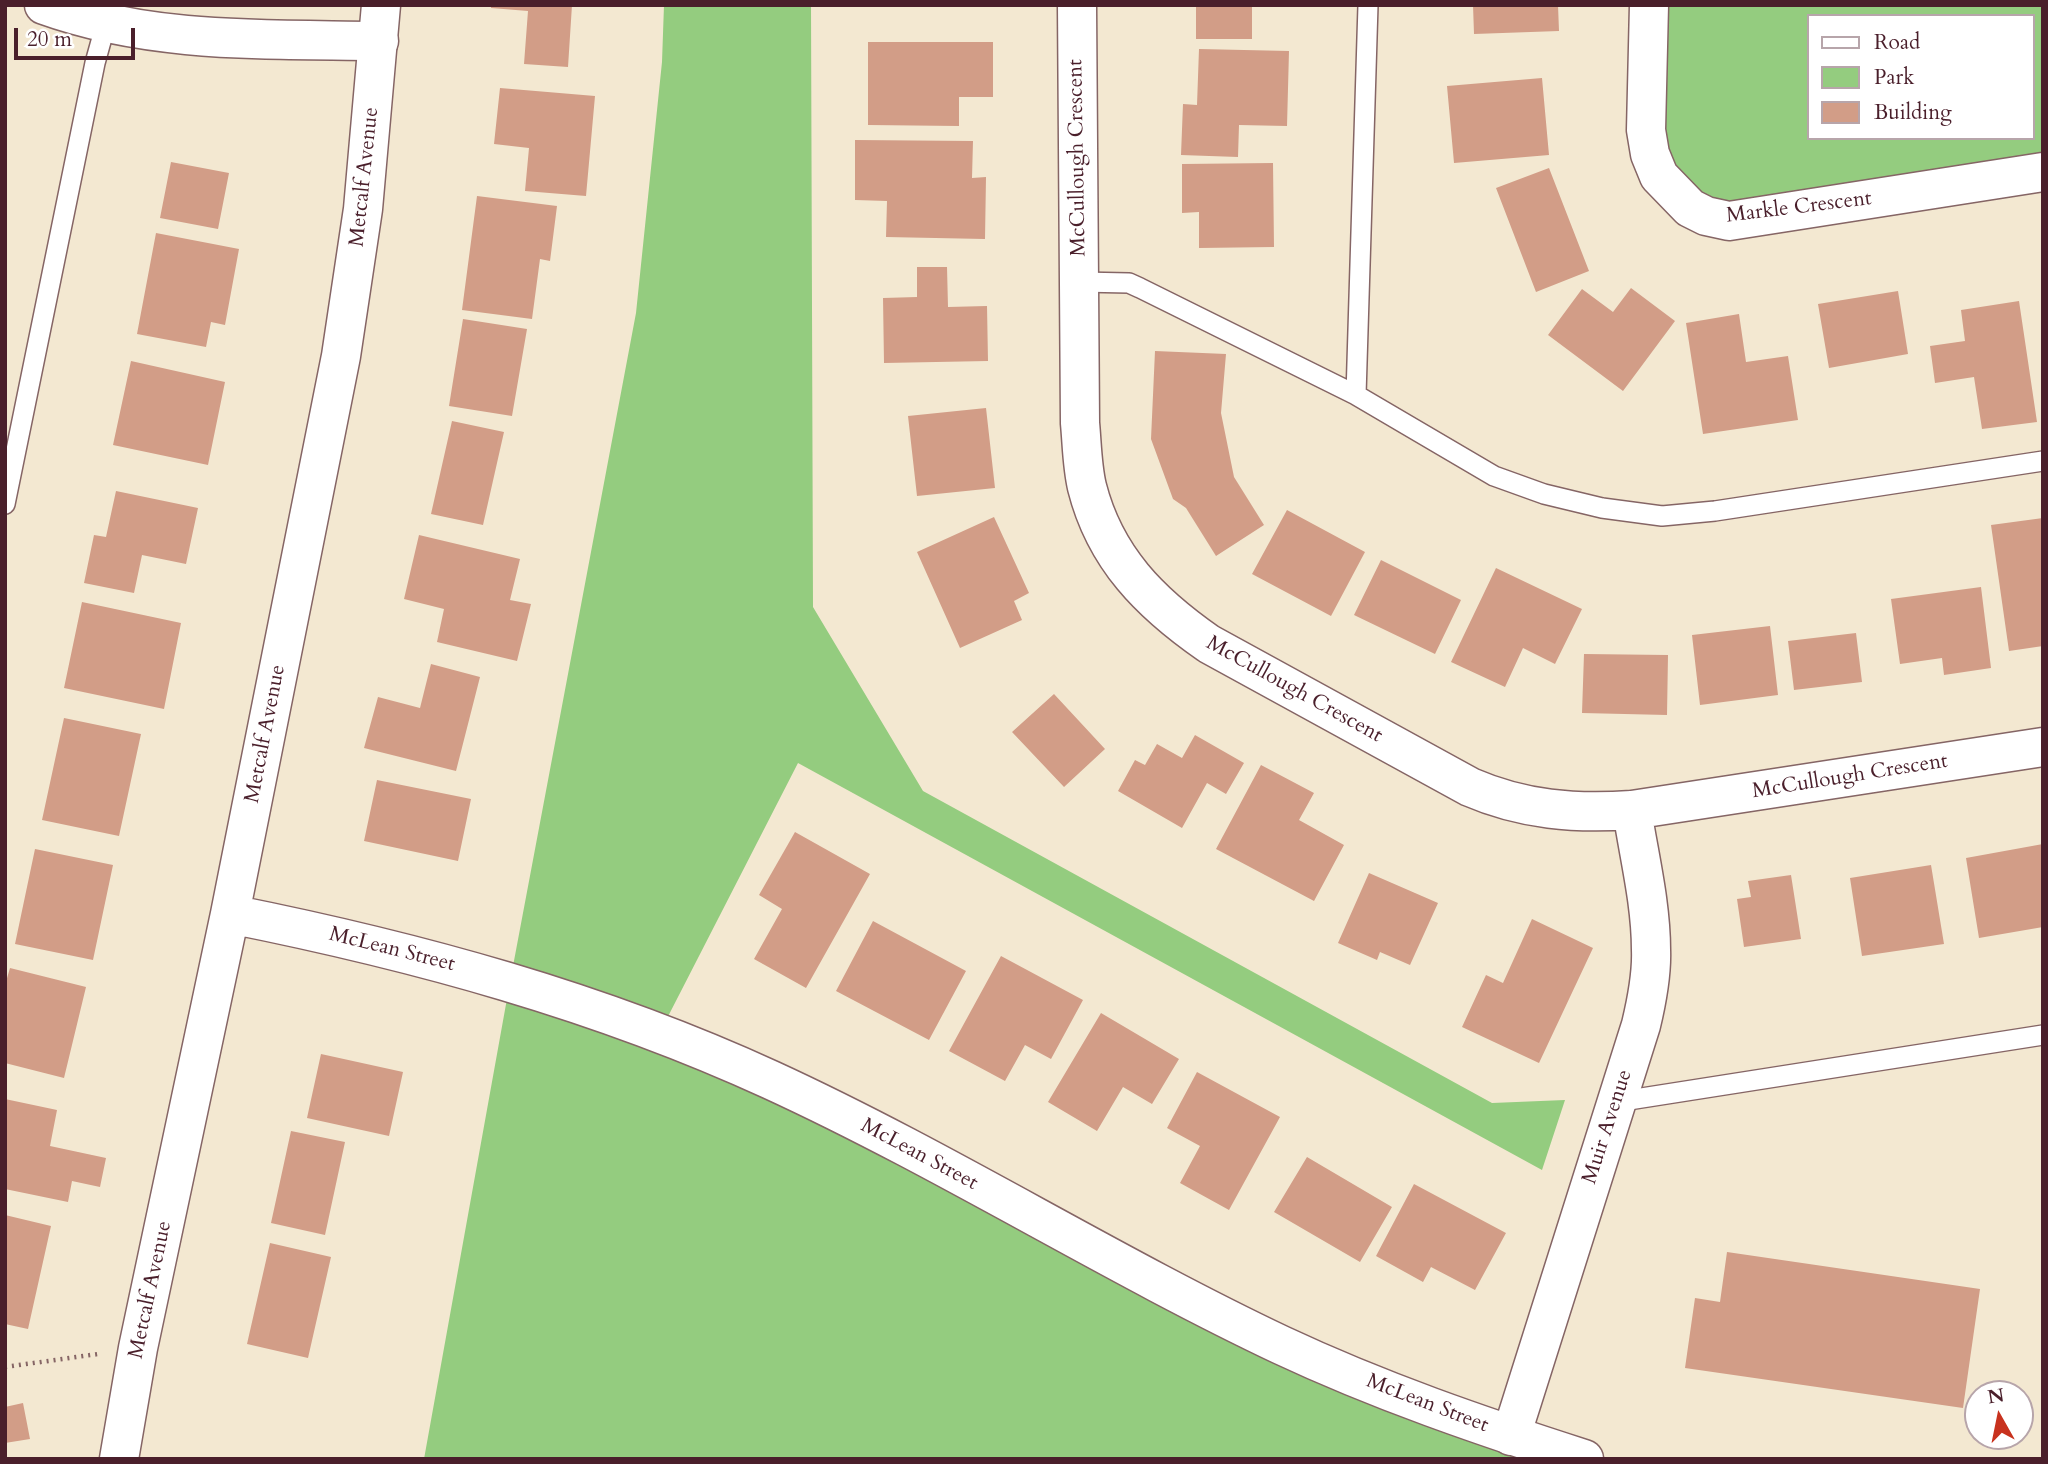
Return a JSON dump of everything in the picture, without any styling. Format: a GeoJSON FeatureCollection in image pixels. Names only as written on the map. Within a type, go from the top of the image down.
{"type":"FeatureCollection","features":[{"type":"Feature","properties":{"kind":"street"},"geometry":{"type":"LineString","coordinates":[[44,5],[70,15],[109,14],[190,36],[380,23]]}},
{"type":"Feature","properties":{"kind":"street","name":"McCullough Crescent"},"geometry":{"type":"LineString","coordinates":[[1077,5],[1080,423],[1087,487],[1109,544],[1129,574],[1150,599],[1178,623],[1209,644],[1469,788],[1505,801],[1551,810],[1595,813],[1632,810],[2043,747]]}},
{"type":"Feature","properties":{"kind":"street","name":"Markle Crescent"},"geometry":{"type":"LineString","coordinates":[[1649,5],[1646,130],[1650,154],[1659,176],[1672,192],[1690,208],[1706,216],[1729,221],[2043,172]]}},
{"type":"Feature","properties":{"kind":"street","name":"Metcalf Avenue"},"geometry":{"type":"LineString","coordinates":[[119,1459],[138,1348],[230,914],[341,356],[363,209],[380,23]]}},
{"type":"Feature","properties":{"kind":"street","name":"Muir Avenue"},"geometry":{"type":"LineString","coordinates":[[1511,1436],[1641,1025],[1650,972],[1650,926],[1632,810]]}},
{"type":"Feature","properties":{"kind":"street","name":"McLean Street"},"geometry":{"type":"LineString","coordinates":[[230,914],[342,937],[484,974],[576,1004],[716,1056],[845,1116],[1283,1345],[1430,1407],[1584,1459]]}},
{"type":"Feature","properties":{"kind":"lane"},"geometry":{"type":"LineString","coordinates":[[1356,395],[1368,5]]}},
{"type":"Feature","properties":{"kind":"lane"},"geometry":{"type":"LineString","coordinates":[[5,504],[95,63],[109,14]]}},
{"type":"Feature","properties":{"kind":"lane"},"geometry":{"type":"LineString","coordinates":[[1080,282],[1129,283],[1356,395],[1494,476],[1555,497],[1602,508],[1662,516],[1715,511],[2043,461]]}},
{"type":"Feature","properties":{"kind":"lane"},"geometry":{"type":"LineString","coordinates":[[1616,1101],[2043,1035]]}},
{"type":"Feature","properties":{"kind":"path"},"geometry":{"type":"LineString","coordinates":[[5,1367],[138,1348]]}},
{"type":"Feature","properties":{"kind":"green space"},"geometry":{"type":"Polygon","coordinates":[[[664,5],[811,5],[813,607],[923,791],[1492,1103],[1565,1100],[1542,1170],[798,763],[659,1034],[1208,1308],[1584,1459],[424,1459],[510,982],[636,313],[662,62],[664,5]]]}},
{"type":"Feature","properties":{"kind":"green space"},"geometry":{"type":"Polygon","coordinates":[[[1649,5],[2043,5],[2043,172],[1729,221],[1672,192],[1649,5]]]}},
{"type":"Feature","properties":{"kind":"building"},"geometry":{"type":"Polygon","coordinates":[[[491,5],[572,5],[568,67],[524,64],[528,11],[491,8],[491,5]]]}},
{"type":"Feature","properties":{"kind":"building"},"geometry":{"type":"Polygon","coordinates":[[[1196,5],[1252,5],[1252,39],[1196,39],[1196,5]]]}},
{"type":"Feature","properties":{"kind":"building"},"geometry":{"type":"Polygon","coordinates":[[[1473,5],[1558,5],[1559,31],[1474,34],[1473,5]]]}},
{"type":"Feature","properties":{"kind":"building"},"geometry":{"type":"Polygon","coordinates":[[[868,42],[993,42],[993,97],[959,97],[959,126],[868,125],[868,42]]]}},
{"type":"Feature","properties":{"kind":"building"},"geometry":{"type":"Polygon","coordinates":[[[1199,49],[1289,51],[1287,126],[1239,125],[1238,157],[1181,155],[1183,104],[1197,105],[1199,49]]]}},
{"type":"Feature","properties":{"kind":"building"},"geometry":{"type":"Polygon","coordinates":[[[1542,78],[1549,155],[1454,163],[1447,86],[1542,78]]]}},
{"type":"Feature","properties":{"kind":"building"},"geometry":{"type":"Polygon","coordinates":[[[500,88],[595,96],[586,196],[525,191],[529,148],[494,144],[500,88]]]}},
{"type":"Feature","properties":{"kind":"building"},"geometry":{"type":"Polygon","coordinates":[[[855,140],[973,141],[972,178],[986,177],[985,239],[886,237],[887,201],[855,200],[855,140]]]}},
{"type":"Feature","properties":{"kind":"building"},"geometry":{"type":"Polygon","coordinates":[[[171,162],[229,173],[218,229],[160,218],[171,162]]]}},
{"type":"Feature","properties":{"kind":"building"},"geometry":{"type":"Polygon","coordinates":[[[1273,163],[1274,247],[1199,248],[1199,212],[1182,213],[1182,164],[1273,163]]]}},
{"type":"Feature","properties":{"kind":"building"},"geometry":{"type":"Polygon","coordinates":[[[1549,168],[1589,271],[1536,292],[1496,188],[1549,168]]]}},
{"type":"Feature","properties":{"kind":"building"},"geometry":{"type":"Polygon","coordinates":[[[477,196],[557,206],[550,261],[540,259],[532,319],[462,310],[477,196]]]}},
{"type":"Feature","properties":{"kind":"building"},"geometry":{"type":"Polygon","coordinates":[[[156,233],[239,249],[225,325],[211,322],[206,347],[137,334],[156,233]]]}},
{"type":"Feature","properties":{"kind":"building"},"geometry":{"type":"Polygon","coordinates":[[[917,267],[947,267],[948,307],[987,306],[988,361],[884,363],[883,298],[917,297],[917,267]]]}},
{"type":"Feature","properties":{"kind":"building"},"geometry":{"type":"Polygon","coordinates":[[[1631,288],[1675,321],[1623,391],[1548,335],[1582,289],[1613,312],[1631,288]]]}},
{"type":"Feature","properties":{"kind":"building"},"geometry":{"type":"Polygon","coordinates":[[[1898,291],[1908,354],[1829,368],[1818,304],[1898,291]]]}},
{"type":"Feature","properties":{"kind":"building"},"geometry":{"type":"Polygon","coordinates":[[[2019,301],[2037,422],[1982,429],[1974,377],[1935,383],[1930,346],[1965,341],[1961,310],[2019,301]]]}},
{"type":"Feature","properties":{"kind":"building"},"geometry":{"type":"Polygon","coordinates":[[[1739,314],[1746,362],[1788,356],[1798,420],[1703,434],[1686,323],[1739,314]]]}},
{"type":"Feature","properties":{"kind":"building"},"geometry":{"type":"Polygon","coordinates":[[[463,319],[527,329],[512,416],[449,406],[463,319]]]}},
{"type":"Feature","properties":{"kind":"building"},"geometry":{"type":"Polygon","coordinates":[[[1155,351],[1226,354],[1221,413],[1234,477],[1264,525],[1216,556],[1186,508],[1173,499],[1151,439],[1155,351]]]}},
{"type":"Feature","properties":{"kind":"building"},"geometry":{"type":"Polygon","coordinates":[[[131,361],[225,382],[208,465],[113,445],[131,361]]]}},
{"type":"Feature","properties":{"kind":"building"},"geometry":{"type":"Polygon","coordinates":[[[986,408],[995,488],[917,496],[908,416],[986,408]]]}},
{"type":"Feature","properties":{"kind":"building"},"geometry":{"type":"Polygon","coordinates":[[[452,421],[504,432],[483,525],[431,514],[452,421]]]}},
{"type":"Feature","properties":{"kind":"building"},"geometry":{"type":"Polygon","coordinates":[[[116,491],[198,508],[186,564],[142,555],[134,593],[84,583],[94,535],[106,537],[116,491]]]}},
{"type":"Feature","properties":{"kind":"building"},"geometry":{"type":"Polygon","coordinates":[[[1287,510],[1365,552],[1331,616],[1252,574],[1287,510]]]}},
{"type":"Feature","properties":{"kind":"building"},"geometry":{"type":"Polygon","coordinates":[[[994,517],[1029,593],[1014,601],[1022,620],[960,648],[917,552],[994,517]]]}},
{"type":"Feature","properties":{"kind":"building"},"geometry":{"type":"Polygon","coordinates":[[[2043,518],[2043,646],[2009,651],[1991,525],[2043,518]]]}},
{"type":"Feature","properties":{"kind":"building"},"geometry":{"type":"Polygon","coordinates":[[[419,535],[520,559],[510,600],[531,604],[517,661],[437,642],[444,609],[404,599],[419,535]]]}},
{"type":"Feature","properties":{"kind":"building"},"geometry":{"type":"Polygon","coordinates":[[[1381,560],[1461,600],[1435,654],[1354,615],[1381,560]]]}},
{"type":"Feature","properties":{"kind":"building"},"geometry":{"type":"Polygon","coordinates":[[[1496,568],[1582,609],[1555,664],[1523,648],[1505,687],[1451,662],[1496,568]]]}},
{"type":"Feature","properties":{"kind":"building"},"geometry":{"type":"Polygon","coordinates":[[[1981,587],[1991,668],[1944,675],[1942,658],[1900,664],[1891,599],[1981,587]]]}},
{"type":"Feature","properties":{"kind":"building"},"geometry":{"type":"Polygon","coordinates":[[[82,602],[181,623],[164,709],[64,688],[82,602]]]}},
{"type":"Feature","properties":{"kind":"building"},"geometry":{"type":"Polygon","coordinates":[[[1770,626],[1778,695],[1700,705],[1692,635],[1770,626]]]}},
{"type":"Feature","properties":{"kind":"building"},"geometry":{"type":"Polygon","coordinates":[[[1856,633],[1862,682],[1794,690],[1788,641],[1856,633]]]}},
{"type":"Feature","properties":{"kind":"building"},"geometry":{"type":"Polygon","coordinates":[[[1584,654],[1668,655],[1667,715],[1582,713],[1584,654]]]}},
{"type":"Feature","properties":{"kind":"building"},"geometry":{"type":"Polygon","coordinates":[[[431,664],[480,677],[456,771],[364,748],[378,697],[420,708],[431,664]]]}},
{"type":"Feature","properties":{"kind":"building"},"geometry":{"type":"Polygon","coordinates":[[[1054,694],[1105,749],[1064,787],[1012,732],[1054,694]]]}},
{"type":"Feature","properties":{"kind":"building"},"geometry":{"type":"Polygon","coordinates":[[[64,718],[141,734],[119,836],[42,820],[64,718]]]}},
{"type":"Feature","properties":{"kind":"building"},"geometry":{"type":"Polygon","coordinates":[[[1195,735],[1244,763],[1226,794],[1207,783],[1182,828],[1118,791],[1135,760],[1145,765],[1157,744],[1182,758],[1195,735]]]}},
{"type":"Feature","properties":{"kind":"building"},"geometry":{"type":"Polygon","coordinates":[[[1261,765],[1314,793],[1299,820],[1344,845],[1314,901],[1216,849],[1261,765]]]}},
{"type":"Feature","properties":{"kind":"building"},"geometry":{"type":"Polygon","coordinates":[[[377,780],[471,799],[458,861],[364,841],[377,780]]]}},
{"type":"Feature","properties":{"kind":"building"},"geometry":{"type":"Polygon","coordinates":[[[795,832],[870,874],[806,988],[754,959],[782,909],[759,895],[795,832]]]}},
{"type":"Feature","properties":{"kind":"building"},"geometry":{"type":"Polygon","coordinates":[[[2043,844],[2043,927],[1979,938],[1966,858],[2043,844]]]}},
{"type":"Feature","properties":{"kind":"building"},"geometry":{"type":"Polygon","coordinates":[[[35,849],[113,865],[93,960],[15,944],[35,849]]]}},
{"type":"Feature","properties":{"kind":"building"},"geometry":{"type":"Polygon","coordinates":[[[1931,865],[1944,944],[1862,956],[1850,878],[1931,865]]]}},
{"type":"Feature","properties":{"kind":"building"},"geometry":{"type":"Polygon","coordinates":[[[1369,873],[1438,903],[1410,965],[1380,952],[1377,960],[1338,943],[1369,873]]]}},
{"type":"Feature","properties":{"kind":"building"},"geometry":{"type":"Polygon","coordinates":[[[1791,875],[1801,939],[1744,947],[1737,899],[1751,897],[1748,881],[1791,875]]]}},
{"type":"Feature","properties":{"kind":"building"},"geometry":{"type":"Polygon","coordinates":[[[1532,919],[1593,948],[1539,1063],[1462,1027],[1486,975],[1503,983],[1532,919]]]}},
{"type":"Feature","properties":{"kind":"building"},"geometry":{"type":"Polygon","coordinates":[[[873,921],[966,971],[929,1040],[836,991],[873,921]]]}},
{"type":"Feature","properties":{"kind":"building"},"geometry":{"type":"Polygon","coordinates":[[[1001,956],[1083,1000],[1051,1059],[1025,1045],[1005,1081],[949,1051],[1001,956]]]}},
{"type":"Feature","properties":{"kind":"building"},"geometry":{"type":"Polygon","coordinates":[[[10,968],[86,987],[64,1078],[5,1063],[5,985],[10,968]]]}},
{"type":"Feature","properties":{"kind":"building"},"geometry":{"type":"Polygon","coordinates":[[[1101,1013],[1179,1059],[1152,1104],[1123,1087],[1097,1131],[1048,1102],[1101,1013]]]}},
{"type":"Feature","properties":{"kind":"building"},"geometry":{"type":"Polygon","coordinates":[[[321,1054],[403,1072],[389,1136],[307,1118],[321,1054]]]}},
{"type":"Feature","properties":{"kind":"building"},"geometry":{"type":"Polygon","coordinates":[[[1197,1072],[1280,1117],[1229,1210],[1180,1183],[1200,1146],[1167,1128],[1197,1072]]]}},
{"type":"Feature","properties":{"kind":"building"},"geometry":{"type":"Polygon","coordinates":[[[5,1099],[57,1110],[50,1146],[106,1158],[100,1187],[72,1181],[68,1202],[5,1189],[5,1099]]]}},
{"type":"Feature","properties":{"kind":"building"},"geometry":{"type":"Polygon","coordinates":[[[291,1131],[345,1142],[325,1235],[271,1223],[291,1131]]]}},
{"type":"Feature","properties":{"kind":"building"},"geometry":{"type":"Polygon","coordinates":[[[1307,1157],[1392,1207],[1360,1262],[1274,1212],[1307,1157]]]}},
{"type":"Feature","properties":{"kind":"building"},"geometry":{"type":"Polygon","coordinates":[[[1414,1184],[1506,1233],[1475,1290],[1431,1267],[1423,1282],[1376,1256],[1414,1184]]]}},
{"type":"Feature","properties":{"kind":"building"},"geometry":{"type":"Polygon","coordinates":[[[5,1215],[51,1226],[28,1329],[5,1324],[5,1215]]]}},
{"type":"Feature","properties":{"kind":"building"},"geometry":{"type":"Polygon","coordinates":[[[270,1243],[331,1257],[308,1358],[247,1344],[270,1243]]]}},
{"type":"Feature","properties":{"kind":"building"},"geometry":{"type":"Polygon","coordinates":[[[1727,1252],[1980,1289],[1967,1380],[1964,1380],[1963,1408],[1685,1368],[1695,1298],[1720,1302],[1727,1252]]]}},
{"type":"Feature","properties":{"kind":"building"},"geometry":{"type":"Polygon","coordinates":[[[23,1403],[30,1439],[5,1443],[5,1407],[23,1403]]]}}]}
